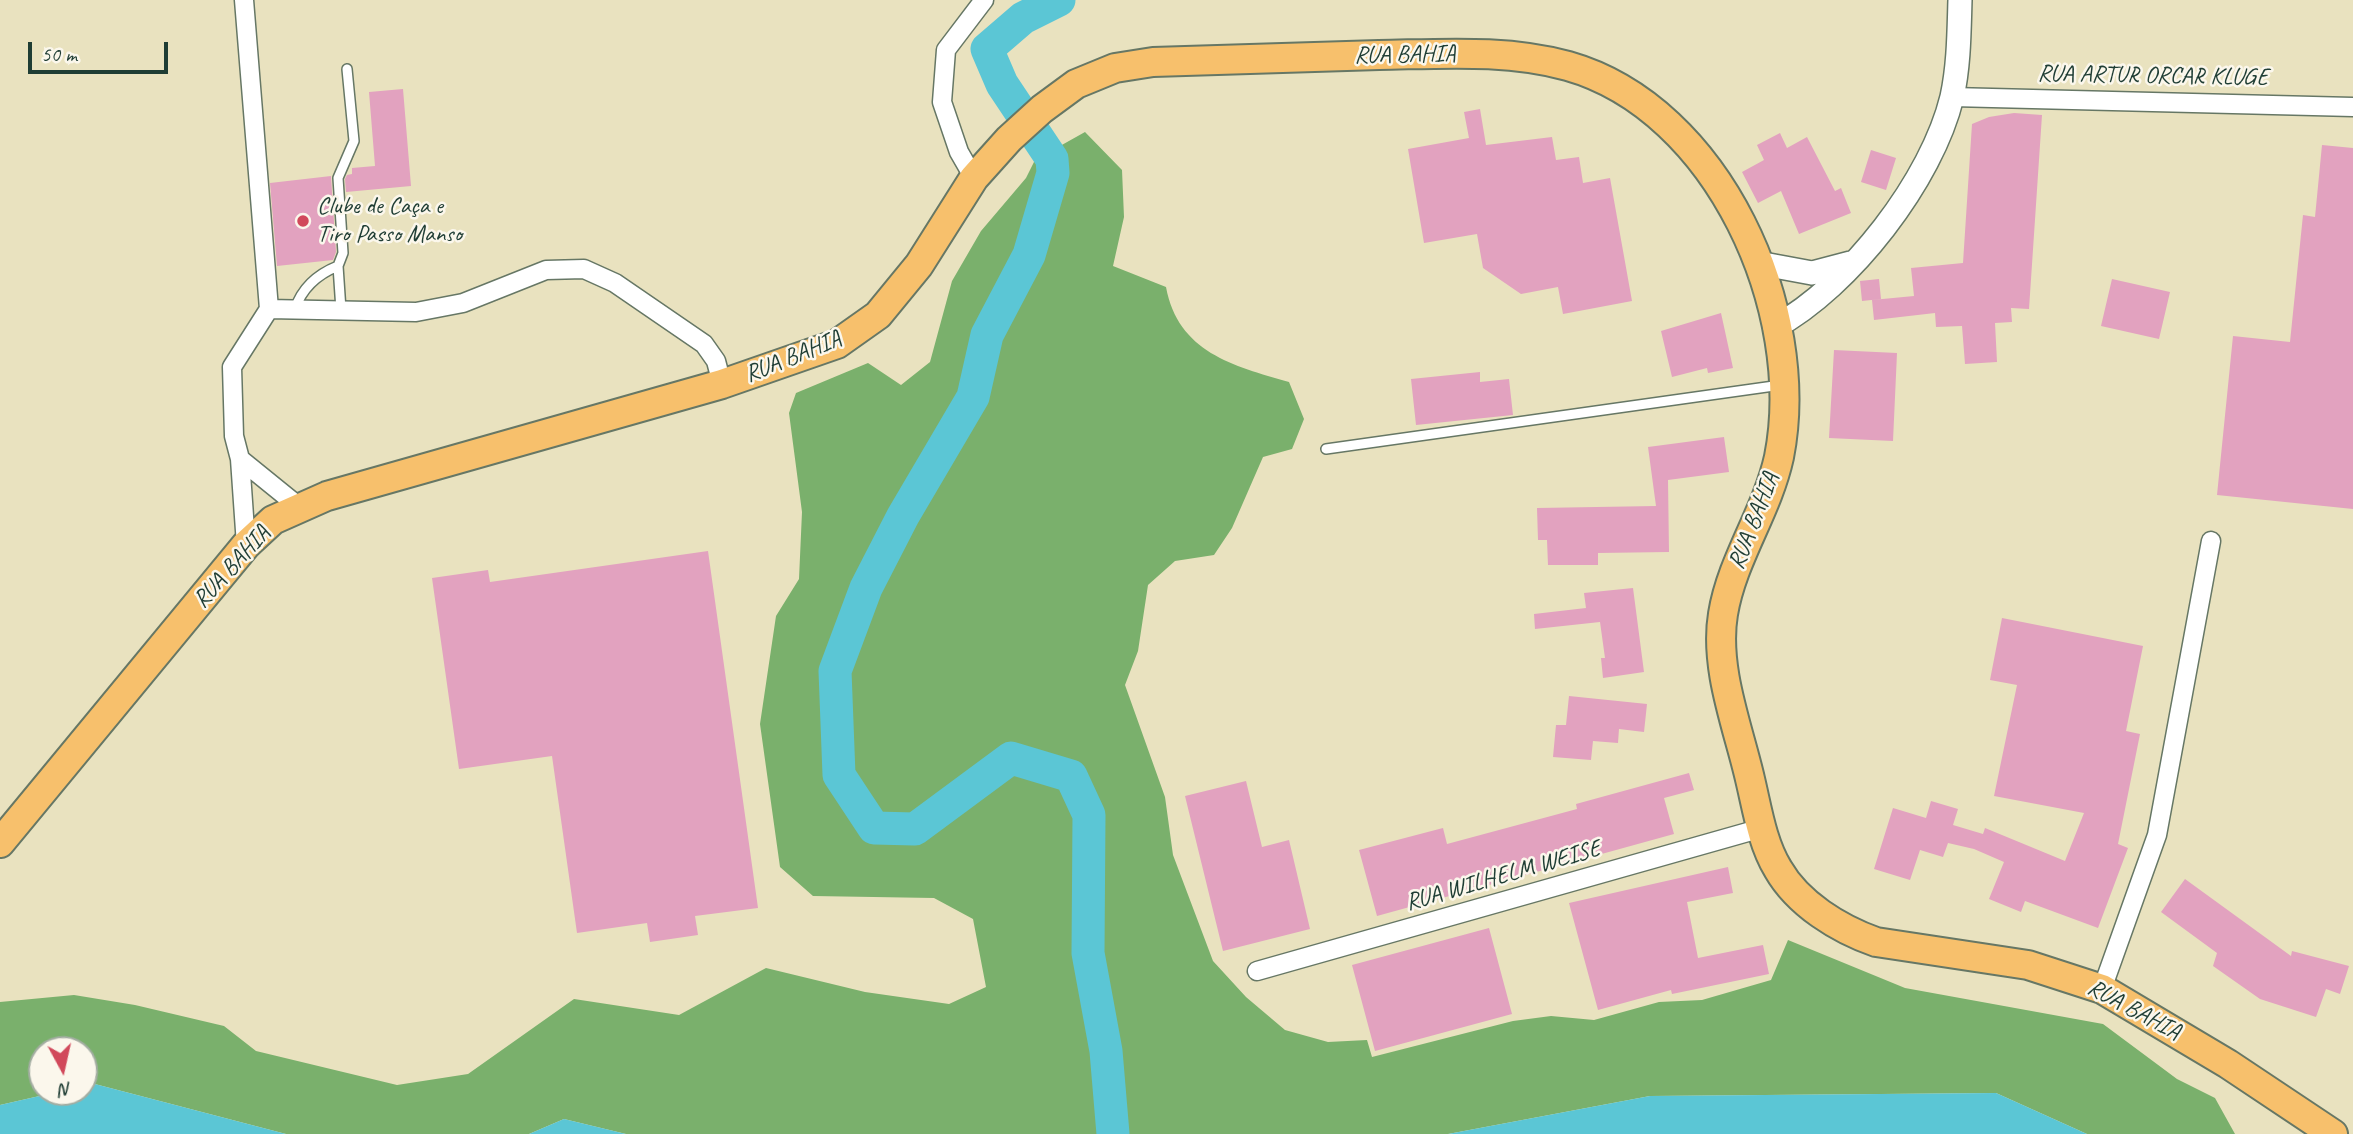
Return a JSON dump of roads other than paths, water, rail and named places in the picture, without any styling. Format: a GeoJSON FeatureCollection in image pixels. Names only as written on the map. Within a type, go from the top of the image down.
{"type":"FeatureCollection","features":[{"type":"Feature","properties":{"kind":"main road","name":"RUA BAHIA"},"geometry":{"type":"LineString","coordinates":[[0,843],[246,545],[273,520],[298,506],[722,384],[837,344],[878,315],[919,265],[974,178],[1009,139],[1042,109],[1076,84],[1115,68],[1153,62],[1446,54],[1536,59],[1602,79],[1636,98],[1665,120],[1701,161],[1735,209],[1758,262],[1786,384],[1779,455],[1768,496],[1734,573],[1722,616],[1722,661],[1762,828],[1778,870],[1814,910],[1853,934],[1875,942],[2028,965],[2102,989],[2228,1063],[2333,1134]]}},
{"type":"Feature","properties":{"kind":"street"},"geometry":{"type":"LineString","coordinates":[[244,0],[269,309],[232,367],[234,436],[240,459],[246,545]]}},
{"type":"Feature","properties":{"kind":"street"},"geometry":{"type":"LineString","coordinates":[[974,178],[959,152],[942,102],[946,50],[984,0]]}},
{"type":"Feature","properties":{"kind":"street"},"geometry":{"type":"LineString","coordinates":[[1775,327],[1792,317],[1815,284],[1853,262],[1881,235],[1920,171],[1940,131],[1952,97],[1960,0]]}},
{"type":"Feature","properties":{"kind":"street","name":"RUA ARTUR ORCAR KLUGE"},"geometry":{"type":"LineString","coordinates":[[1952,97],[2353,107]]}},
{"type":"Feature","properties":{"kind":"street"},"geometry":{"type":"LineString","coordinates":[[1758,262],[1815,284]]}},
{"type":"Feature","properties":{"kind":"street"},"geometry":{"type":"LineString","coordinates":[[269,309],[416,312],[463,303],[546,270],[584,269],[615,284],[704,344],[716,361],[722,384]]}},
{"type":"Feature","properties":{"kind":"street"},"geometry":{"type":"LineString","coordinates":[[240,459],[298,506]]}},
{"type":"Feature","properties":{"kind":"street"},"geometry":{"type":"LineString","coordinates":[[2102,989],[2157,835],[2211,541]]}},
{"type":"Feature","properties":{"kind":"street","name":"RUA WILHELM WEISE"},"geometry":{"type":"LineString","coordinates":[[1257,971],[1762,828]]}},
{"type":"Feature","properties":{"kind":"lane"},"geometry":{"type":"LineString","coordinates":[[341,310],[338,266],[343,253],[338,178],[355,141],[346,69]]}},
{"type":"Feature","properties":{"kind":"lane"},"geometry":{"type":"LineString","coordinates":[[295,309],[299,298],[320,273],[338,266]]}},
{"type":"Feature","properties":{"kind":"lane"},"geometry":{"type":"LineString","coordinates":[[1326,449],[1786,384]]}},
{"type":"Feature","properties":{"kind":"water"},"geometry":{"type":"Polygon","coordinates":[[[98,1085],[286,1134],[0,1134],[0,1105],[28,1099],[28,1106],[98,1106],[98,1085]]]}},
{"type":"Feature","properties":{"kind":"water"},"geometry":{"type":"Polygon","coordinates":[[[1996,1093],[2087,1134],[1448,1134],[1650,1096],[1996,1093]]]}},
{"type":"Feature","properties":{"kind":"water"},"geometry":{"type":"Polygon","coordinates":[[[564,1119],[626,1134],[529,1134],[564,1119]]]}},
{"type":"Feature","properties":{"kind":"waterway"},"geometry":{"type":"LineString","coordinates":[[1059,0],[1023,18],[987,49],[1002,84],[1052,159],[1053,173],[1029,255],[987,335],[973,397],[903,516],[866,588],[835,671],[839,775],[874,828],[915,829],[1011,758],[1071,776],[1089,815],[1088,953],[1106,1051],[1113,1134]]}},
{"type":"Feature","properties":{"kind":"place","name":"Clube de Caça e Tiro Passo Manso"},"geometry":{"type":"Point","coordinates":[303,221]}}]}
